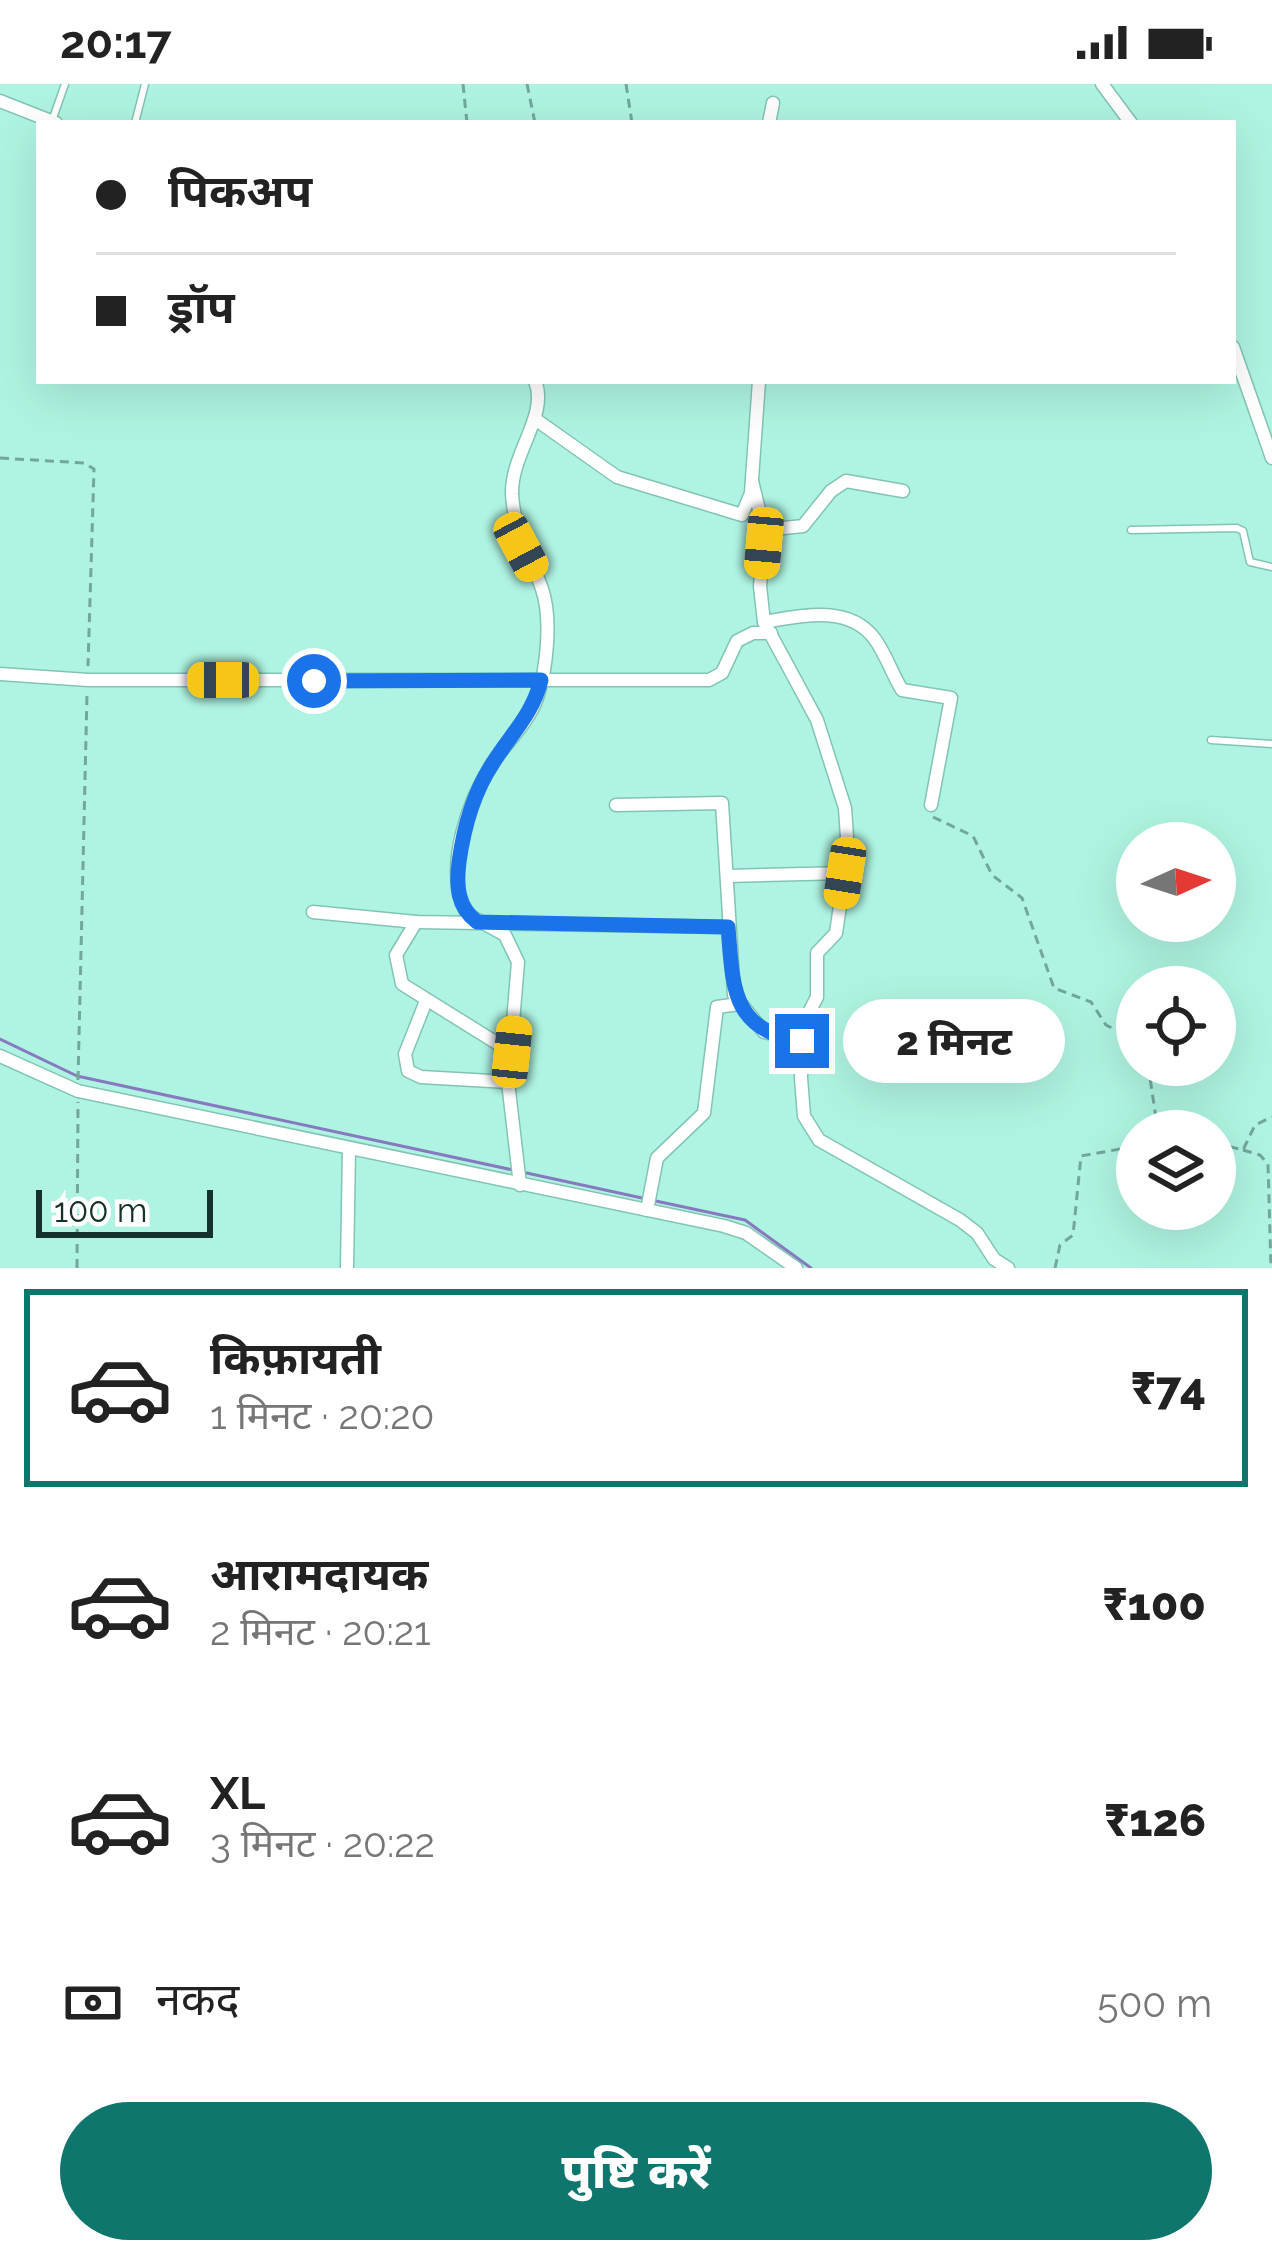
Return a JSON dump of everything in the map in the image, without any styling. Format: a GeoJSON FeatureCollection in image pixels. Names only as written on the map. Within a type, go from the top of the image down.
{"type":"FeatureCollection","features":[{"type":"Feature","properties":{"kind":"street"},"geometry":{"type":"LineString","coordinates":[[1102,84],[1129,120]]}},
{"type":"Feature","properties":{"kind":"street"},"geometry":{"type":"LineString","coordinates":[[0,101],[49,120]]}},
{"type":"Feature","properties":{"kind":"street"},"geometry":{"type":"LineString","coordinates":[[769,120],[772,103]]}},
{"type":"Feature","properties":{"kind":"street"},"geometry":{"type":"LineString","coordinates":[[1236,356],[1272,458]]}},
{"type":"Feature","properties":{"kind":"street"},"geometry":{"type":"LineString","coordinates":[[520,1181],[508,1082],[518,962],[505,935],[477,922],[460,901],[457,880],[465,825],[482,781],[528,715],[541,680],[546,606],[521,547],[512,497],[515,459],[535,418],[538,384]]}},
{"type":"Feature","properties":{"kind":"street"},"geometry":{"type":"LineString","coordinates":[[535,418],[617,477],[735,515],[748,507],[759,384]]}},
{"type":"Feature","properties":{"kind":"street"},"geometry":{"type":"LineString","coordinates":[[752,481],[764,530],[760,586],[768,627],[834,762],[845,808],[845,873],[834,938],[815,958],[817,1004],[804,1019],[804,1117],[819,1140],[969,1226],[994,1259],[1009,1268]]}},
{"type":"Feature","properties":{"kind":"street"},"geometry":{"type":"LineString","coordinates":[[764,530],[803,526],[831,490],[846,481],[903,491]]}},
{"type":"Feature","properties":{"kind":"street"},"geometry":{"type":"LineString","coordinates":[[0,674],[88,680],[717,678],[736,641],[810,614],[843,618],[875,639],[902,690],[951,698],[931,805]]}},
{"type":"Feature","properties":{"kind":"street"},"geometry":{"type":"LineString","coordinates":[[616,805],[722,803],[728,927],[739,1004],[764,1032],[802,1041]]}},
{"type":"Feature","properties":{"kind":"street"},"geometry":{"type":"LineString","coordinates":[[727,876],[845,873]]}},
{"type":"Feature","properties":{"kind":"street"},"geometry":{"type":"LineString","coordinates":[[313,912],[416,922],[728,927]]}},
{"type":"Feature","properties":{"kind":"street"},"geometry":{"type":"LineString","coordinates":[[416,922],[400,944],[395,964],[402,984],[512,1052]]}},
{"type":"Feature","properties":{"kind":"street"},"geometry":{"type":"LineString","coordinates":[[426,1001],[405,1054],[408,1071],[421,1077],[508,1082]]}},
{"type":"Feature","properties":{"kind":"street"},"geometry":{"type":"LineString","coordinates":[[648,1203],[657,1158],[704,1113],[717,1006],[739,1004]]}},
{"type":"Feature","properties":{"kind":"street"},"geometry":{"type":"LineString","coordinates":[[0,1056],[78,1088],[349,1149],[648,1203],[746,1233],[796,1268]]}},
{"type":"Feature","properties":{"kind":"street"},"geometry":{"type":"LineString","coordinates":[[347,1268],[349,1149]]}},
{"type":"Feature","properties":{"kind":"lane"},"geometry":{"type":"LineString","coordinates":[[55,120],[65,84]]}},
{"type":"Feature","properties":{"kind":"lane"},"geometry":{"type":"LineString","coordinates":[[136,120],[145,84]]}},
{"type":"Feature","properties":{"kind":"lane"},"geometry":{"type":"LineString","coordinates":[[1131,530],[1237,527],[1243,531],[1250,562],[1272,567]]}},
{"type":"Feature","properties":{"kind":"lane"},"geometry":{"type":"LineString","coordinates":[[1211,740],[1272,743]]}},
{"type":"Feature","properties":{"kind":"path"},"geometry":{"type":"LineString","coordinates":[[463,84],[466,120]]}},
{"type":"Feature","properties":{"kind":"path"},"geometry":{"type":"LineString","coordinates":[[527,84],[534,120]]}},
{"type":"Feature","properties":{"kind":"path"},"geometry":{"type":"LineString","coordinates":[[626,84],[632,120]]}},
{"type":"Feature","properties":{"kind":"path"},"geometry":{"type":"LineString","coordinates":[[0,458],[84,463],[94,469],[77,1268]]}},
{"type":"Feature","properties":{"kind":"path"},"geometry":{"type":"LineString","coordinates":[[931,805],[934,820],[973,836],[992,875],[1022,898],[1054,988],[1091,1002],[1106,1025],[1116,1030]]}},
{"type":"Feature","properties":{"kind":"path"},"geometry":{"type":"LineString","coordinates":[[1244,1150],[1255,1125],[1272,1117]]}},
{"type":"Feature","properties":{"kind":"path"},"geometry":{"type":"LineString","coordinates":[[1236,1148],[1260,1155],[1268,1164],[1271,1268]]}},
{"type":"Feature","properties":{"kind":"path"},"geometry":{"type":"LineString","coordinates":[[1055,1268],[1060,1246],[1072,1235],[1081,1156],[1116,1150]]}},
{"type":"Feature","properties":{"kind":"waterway"},"geometry":{"type":"LineString","coordinates":[[0,1039],[77,1076],[513,1170]]}},
{"type":"Feature","properties":{"kind":"waterway"},"geometry":{"type":"LineString","coordinates":[[522,1172],[642,1198]]}},
{"type":"Feature","properties":{"kind":"waterway"},"geometry":{"type":"LineString","coordinates":[[651,1200],[745,1220],[811,1268]]}},
{"type":"Feature","properties":{"kind":"route"},"geometry":{"type":"LineString","coordinates":[[314,681],[541,680],[528,715],[482,781],[465,825],[457,880],[467,914],[477,922],[728,927],[732,985],[739,1004],[764,1032],[802,1041]]}}]}
